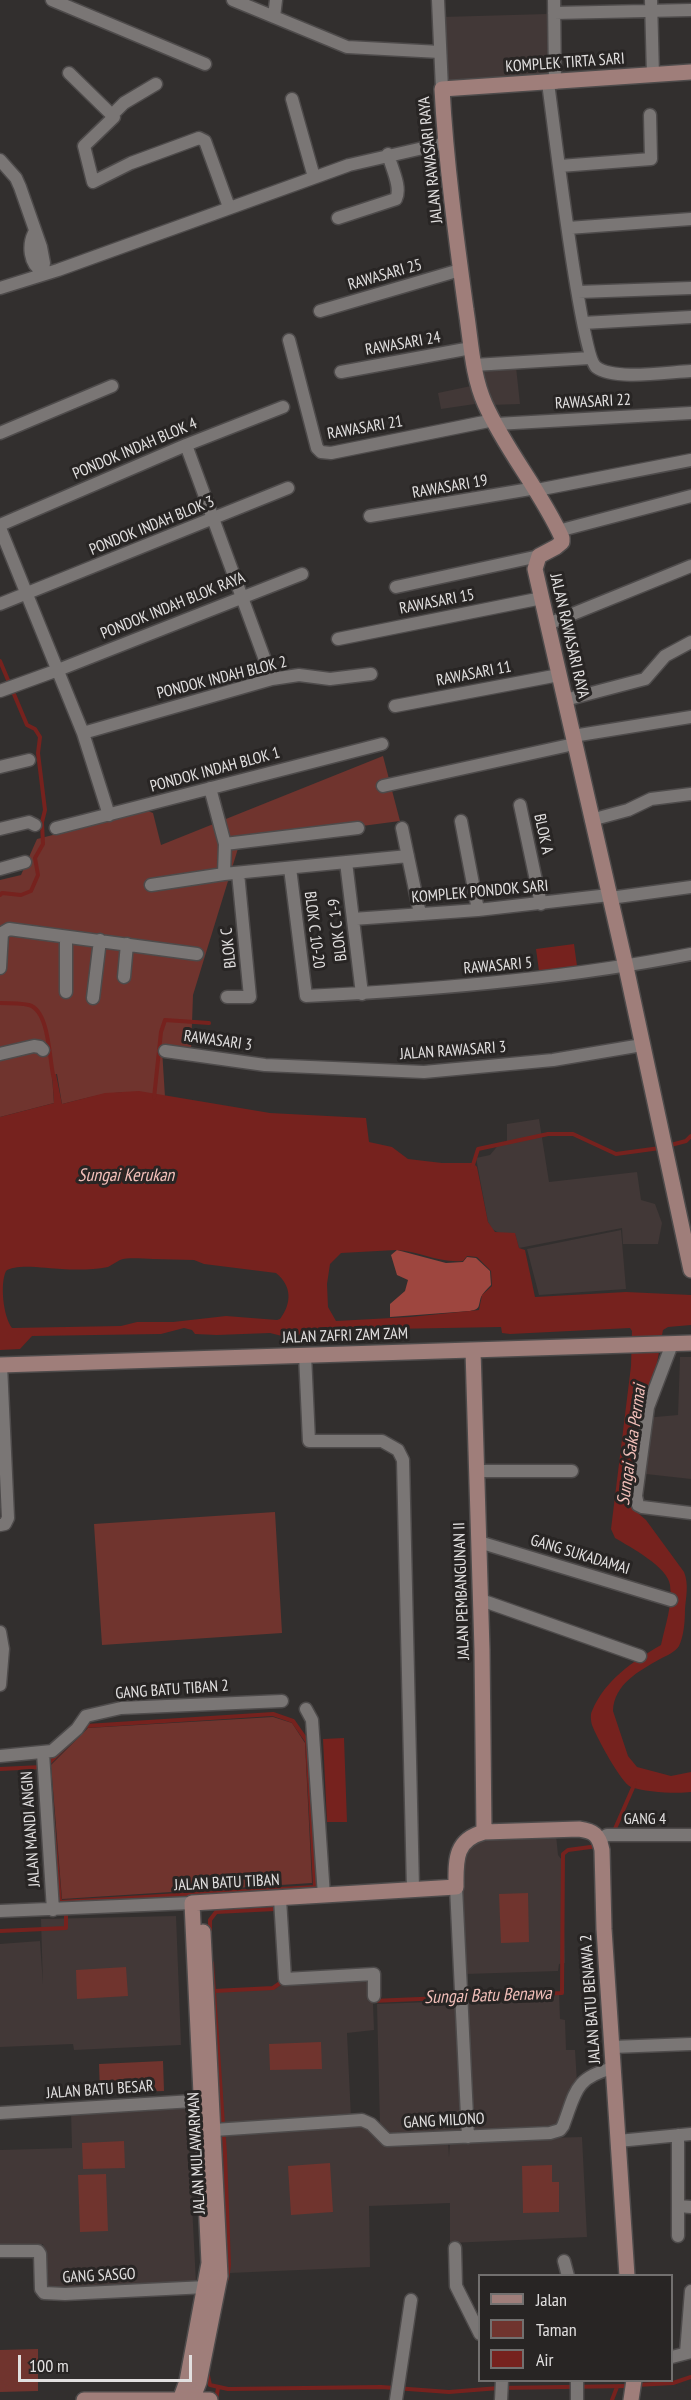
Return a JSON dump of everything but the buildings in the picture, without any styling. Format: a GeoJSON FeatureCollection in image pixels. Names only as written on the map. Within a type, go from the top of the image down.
{"type":"FeatureCollection","features":[{"type":"Feature","properties":{"kind":"street"},"geometry":{"type":"LineString","coordinates":[[52,0],[205,64]]}},
{"type":"Feature","properties":{"kind":"street"},"geometry":{"type":"LineString","coordinates":[[233,0],[347,47],[440,52]]}},
{"type":"Feature","properties":{"kind":"street"},"geometry":{"type":"LineString","coordinates":[[274,17],[276,0]]}},
{"type":"Feature","properties":{"kind":"street","name":"JALAN RAWASARI RAYA"},"geometry":{"type":"LineString","coordinates":[[438,0],[445,143],[474,365],[480,389],[495,422],[537,489],[562,542],[556,548],[539,556],[534,566],[626,967],[691,1270]]}},
{"type":"Feature","properties":{"kind":"street"},"geometry":{"type":"LineString","coordinates":[[554,0],[551,83],[568,228],[590,357],[596,367],[615,374],[691,371]]}},
{"type":"Feature","properties":{"kind":"street"},"geometry":{"type":"LineString","coordinates":[[554,13],[651,6],[691,10]]}},
{"type":"Feature","properties":{"kind":"street"},"geometry":{"type":"LineString","coordinates":[[651,6],[653,75]]}},
{"type":"Feature","properties":{"kind":"street","name":"KOMPLEK TIRTA SARI"},"geometry":{"type":"LineString","coordinates":[[442,88],[551,83],[691,72]]}},
{"type":"Feature","properties":{"kind":"street"},"geometry":{"type":"LineString","coordinates":[[69,73],[113,114]]}},
{"type":"Feature","properties":{"kind":"street"},"geometry":{"type":"LineString","coordinates":[[156,84],[124,103],[113,114],[114,117],[84,146],[93,182],[131,163],[199,138],[205,141],[229,207]]}},
{"type":"Feature","properties":{"kind":"street"},"geometry":{"type":"LineString","coordinates":[[292,99],[314,177]]}},
{"type":"Feature","properties":{"kind":"street"},"geometry":{"type":"LineString","coordinates":[[560,166],[651,159],[650,116]]}},
{"type":"Feature","properties":{"kind":"street"},"geometry":{"type":"LineString","coordinates":[[0,288],[314,177],[388,154],[445,143]]}},
{"type":"Feature","properties":{"kind":"street"},"geometry":{"type":"LineString","coordinates":[[338,218],[396,199],[398,190],[388,154]]}},
{"type":"Feature","properties":{"kind":"street"},"geometry":{"type":"LineString","coordinates":[[0,160],[16,178],[43,256],[42,273]]}},
{"type":"Feature","properties":{"kind":"street"},"geometry":{"type":"LineString","coordinates":[[568,228],[691,219]]}},
{"type":"Feature","properties":{"kind":"street","name":"RAWASARI 25"},"geometry":{"type":"LineString","coordinates":[[320,311],[460,270]]}},
{"type":"Feature","properties":{"kind":"street"},"geometry":{"type":"LineString","coordinates":[[578,292],[691,288]]}},
{"type":"Feature","properties":{"kind":"street"},"geometry":{"type":"LineString","coordinates":[[583,323],[691,317]]}},
{"type":"Feature","properties":{"kind":"street","name":"RAWASARI 21"},"geometry":{"type":"LineString","coordinates":[[289,340],[317,448],[321,452],[328,454],[495,422]]}},
{"type":"Feature","properties":{"kind":"street","name":"RAWASARI 24"},"geometry":{"type":"LineString","coordinates":[[340,372],[471,348]]}},
{"type":"Feature","properties":{"kind":"street"},"geometry":{"type":"LineString","coordinates":[[474,365],[590,357]]}},
{"type":"Feature","properties":{"kind":"street"},"geometry":{"type":"LineString","coordinates":[[0,433],[112,386]]}},
{"type":"Feature","properties":{"kind":"street","name":"PONDOK INDAH BLOK 4"},"geometry":{"type":"LineString","coordinates":[[0,526],[186,445],[284,407]]}},
{"type":"Feature","properties":{"kind":"street","name":"RAWASARI 22"},"geometry":{"type":"LineString","coordinates":[[495,422],[691,413]]}},
{"type":"Feature","properties":{"kind":"street"},"geometry":{"type":"LineString","coordinates":[[186,445],[272,679]]}},
{"type":"Feature","properties":{"kind":"street","name":"RAWASARI 19"},"geometry":{"type":"LineString","coordinates":[[370,516],[537,489],[691,460]]}},
{"type":"Feature","properties":{"kind":"street","name":"PONDOK INDAH BLOK 3"},"geometry":{"type":"LineString","coordinates":[[0,604],[288,488]]}},
{"type":"Feature","properties":{"kind":"street"},"geometry":{"type":"LineString","coordinates":[[558,531],[691,496]]}},
{"type":"Feature","properties":{"kind":"street"},"geometry":{"type":"LineString","coordinates":[[0,526],[82,733],[109,815]]}},
{"type":"Feature","properties":{"kind":"street"},"geometry":{"type":"LineString","coordinates":[[396,587],[539,556]]}},
{"type":"Feature","properties":{"kind":"street"},"geometry":{"type":"LineString","coordinates":[[548,624],[691,566]]}},
{"type":"Feature","properties":{"kind":"street","name":"PONDOK INDAH BLOK RAYA"},"geometry":{"type":"LineString","coordinates":[[8,688],[302,574]]}},
{"type":"Feature","properties":{"kind":"street","name":"RAWASARI 15"},"geometry":{"type":"LineString","coordinates":[[338,639],[542,598]]}},
{"type":"Feature","properties":{"kind":"street"},"geometry":{"type":"LineString","coordinates":[[565,700],[645,679],[665,656],[691,642]]}},
{"type":"Feature","properties":{"kind":"street","name":"PONDOK INDAH BLOK 2"},"geometry":{"type":"LineString","coordinates":[[82,733],[272,679],[299,675],[330,679],[371,674]]}},
{"type":"Feature","properties":{"kind":"street","name":"RAWASARI 11"},"geometry":{"type":"LineString","coordinates":[[395,706],[559,675]]}},
{"type":"Feature","properties":{"kind":"street"},"geometry":{"type":"LineString","coordinates":[[383,786],[573,740],[691,717]]}},
{"type":"Feature","properties":{"kind":"street","name":"PONDOK INDAH BLOK 1"},"geometry":{"type":"LineString","coordinates":[[56,828],[382,744]]}},
{"type":"Feature","properties":{"kind":"street"},"geometry":{"type":"LineString","coordinates":[[0,767],[29,760]]}},
{"type":"Feature","properties":{"kind":"street"},"geometry":{"type":"LineString","coordinates":[[210,788],[225,844],[224,874]]}},
{"type":"Feature","properties":{"kind":"street"},"geometry":{"type":"LineString","coordinates":[[591,820],[628,810],[651,799],[691,794]]}},
{"type":"Feature","properties":{"kind":"street","name":"BLOK A"},"geometry":{"type":"LineString","coordinates":[[520,805],[541,904]]}},
{"type":"Feature","properties":{"kind":"street"},"geometry":{"type":"LineString","coordinates":[[461,821],[478,910]]}},
{"type":"Feature","properties":{"kind":"street"},"geometry":{"type":"LineString","coordinates":[[0,829],[29,822],[36,825]]}},
{"type":"Feature","properties":{"kind":"street"},"geometry":{"type":"LineString","coordinates":[[225,844],[358,828]]}},
{"type":"Feature","properties":{"kind":"street"},"geometry":{"type":"LineString","coordinates":[[402,828],[420,914]]}},
{"type":"Feature","properties":{"kind":"street"},"geometry":{"type":"LineString","coordinates":[[152,885],[224,874],[408,856]]}},
{"type":"Feature","properties":{"kind":"street"},"geometry":{"type":"LineString","coordinates":[[0,869],[24,862]]}},
{"type":"Feature","properties":{"kind":"street","name":"BLOK C 1-9"},"geometry":{"type":"LineString","coordinates":[[346,862],[362,994]]}},
{"type":"Feature","properties":{"kind":"street","name":"BLOK C 10-20"},"geometry":{"type":"LineString","coordinates":[[290,868],[306,996]]}},
{"type":"Feature","properties":{"kind":"street","name":"BLOK C"},"geometry":{"type":"LineString","coordinates":[[227,997],[250,997],[238,873]]}},
{"type":"Feature","properties":{"kind":"street","name":"KOMPLEK PONDOK SARI"},"geometry":{"type":"LineString","coordinates":[[353,919],[478,910],[691,887]]}},
{"type":"Feature","properties":{"kind":"street"},"geometry":{"type":"LineString","coordinates":[[0,968],[2,933],[6,930],[197,954]]}},
{"type":"Feature","properties":{"kind":"street"},"geometry":{"type":"LineString","coordinates":[[66,937],[66,992]]}},
{"type":"Feature","properties":{"kind":"street"},"geometry":{"type":"LineString","coordinates":[[93,998],[100,940]]}},
{"type":"Feature","properties":{"kind":"street"},"geometry":{"type":"LineString","coordinates":[[124,977],[127,944]]}},
{"type":"Feature","properties":{"kind":"street","name":"RAWASARI 5"},"geometry":{"type":"LineString","coordinates":[[306,996],[362,994],[523,981],[626,967],[691,954]]}},
{"type":"Feature","properties":{"kind":"street","name":"JALAN RAWASARI 3"},"geometry":{"type":"LineString","coordinates":[[265,1065],[366,1071],[455,1070],[553,1059],[642,1045]]}},
{"type":"Feature","properties":{"kind":"street"},"geometry":{"type":"LineString","coordinates":[[0,1054],[34,1046],[43,1050]]}},
{"type":"Feature","properties":{"kind":"street","name":"RAWASARI 3"},"geometry":{"type":"LineString","coordinates":[[165,1051],[265,1065]]}},
{"type":"Feature","properties":{"kind":"street","name":"JALAN ZAFRI ZAM ZAM"},"geometry":{"type":"LineString","coordinates":[[0,1365],[691,1343]]}},
{"type":"Feature","properties":{"kind":"street"},"geometry":{"type":"LineString","coordinates":[[669,1344],[648,1407],[636,1496],[638,1505],[642,1507],[691,1513]]}},
{"type":"Feature","properties":{"kind":"street","name":"JALAN PEMBANGUNAN II"},"geometry":{"type":"LineString","coordinates":[[473,1350],[481,1600],[484,1832]]}},
{"type":"Feature","properties":{"kind":"street"},"geometry":{"type":"LineString","coordinates":[[305,1355],[309,1441],[382,1441],[398,1450],[403,1460],[413,1889]]}},
{"type":"Feature","properties":{"kind":"street"},"geometry":{"type":"LineString","coordinates":[[0,1365],[8,1518],[5,1524],[0,1525]]}},
{"type":"Feature","properties":{"kind":"street"},"geometry":{"type":"LineString","coordinates":[[477,1471],[572,1471]]}},
{"type":"Feature","properties":{"kind":"street","name":"GANG SUKADAMAI"},"geometry":{"type":"LineString","coordinates":[[479,1542],[671,1600]]}},
{"type":"Feature","properties":{"kind":"street"},"geometry":{"type":"LineString","coordinates":[[481,1600],[640,1656]]}},
{"type":"Feature","properties":{"kind":"street"},"geometry":{"type":"LineString","coordinates":[[0,1632],[3,1649],[0,1683]]}},
{"type":"Feature","properties":{"kind":"street","name":"GANG BATU TIBAN 2"},"geometry":{"type":"LineString","coordinates":[[43,1753],[59,1746],[77,1729],[86,1716],[98,1712],[122,1708],[282,1701]]}},
{"type":"Feature","properties":{"kind":"street"},"geometry":{"type":"LineString","coordinates":[[306,1709],[312,1719],[324,1896]]}},
{"type":"Feature","properties":{"kind":"street","name":"JALAN MANDI ANGIN"},"geometry":{"type":"LineString","coordinates":[[0,1756],[43,1753],[53,1910]]}},
{"type":"Feature","properties":{"kind":"street"},"geometry":{"type":"LineString","coordinates":[[468,2137],[456,1887],[456,1858],[459,1849],[474,1834],[484,1832],[579,1829],[594,1833],[603,1841]]}},
{"type":"Feature","properties":{"kind":"street","name":"GANG 4"},"geometry":{"type":"LineString","coordinates":[[603,1841],[621,1835],[691,1835]]}},
{"type":"Feature","properties":{"kind":"street","name":"JALAN BATU BENAWA 2"},"geometry":{"type":"LineString","coordinates":[[603,1841],[604,1929],[627,2274]]}},
{"type":"Feature","properties":{"kind":"street","name":"JALAN BATU TIBAN"},"geometry":{"type":"LineString","coordinates":[[0,1911],[280,1899],[456,1887]]}},
{"type":"Feature","properties":{"kind":"street"},"geometry":{"type":"LineString","coordinates":[[280,1899],[285,1979],[374,1974],[374,1996]]}},
{"type":"Feature","properties":{"kind":"street","name":"JALAN MULAWARMAN"},"geometry":{"type":"LineString","coordinates":[[192,2400],[198,2382],[218,2287],[214,2264],[197,1902]]}},
{"type":"Feature","properties":{"kind":"street"},"geometry":{"type":"LineString","coordinates":[[612,2047],[691,2044]]}},
{"type":"Feature","properties":{"kind":"street","name":"GANG MILONO"},"geometry":{"type":"LineString","coordinates":[[214,2130],[362,2120],[371,2124],[387,2140],[556,2132],[563,2126],[575,2091],[583,2080],[594,2073],[613,2068]]}},
{"type":"Feature","properties":{"kind":"street","name":"JALAN MULAWARMAN"},"geometry":{"type":"LineString","coordinates":[[180,2400],[187,2381],[206,2287],[214,2264],[214,2130],[207,2100]]}},
{"type":"Feature","properties":{"kind":"street","name":"JALAN BATU BESAR"},"geometry":{"type":"LineString","coordinates":[[0,2113],[207,2100]]}},
{"type":"Feature","properties":{"kind":"street"},"geometry":{"type":"LineString","coordinates":[[618,2140],[691,2134]]}},
{"type":"Feature","properties":{"kind":"street"},"geometry":{"type":"LineString","coordinates":[[678,2136],[678,2236]]}},
{"type":"Feature","properties":{"kind":"street"},"geometry":{"type":"LineString","coordinates":[[678,2206],[691,2207]]}},
{"type":"Feature","properties":{"kind":"street"},"geometry":{"type":"LineString","coordinates":[[455,2248],[456,2286],[478,2330]]}},
{"type":"Feature","properties":{"kind":"street","name":"GANG SASGO"},"geometry":{"type":"LineString","coordinates":[[0,2251],[38,2250],[41,2289],[44,2293],[58,2295],[206,2287]]}},
{"type":"Feature","properties":{"kind":"street"},"geometry":{"type":"LineString","coordinates":[[564,2261],[567,2274]]}},
{"type":"Feature","properties":{"kind":"street"},"geometry":{"type":"LineString","coordinates":[[673,2357],[688,2352],[691,2291]]}},
{"type":"Feature","properties":{"kind":"street"},"geometry":{"type":"LineString","coordinates":[[396,2398],[411,2300]]}},
{"type":"Feature","properties":{"kind":"street"},"geometry":{"type":"LineString","coordinates":[[84,2400],[210,2400]]}},
{"type":"Feature","properties":{"kind":"shaded area"},"geometry":{"type":"Polygon","coordinates":[[[547,14],[551,80],[445,84],[442,17],[547,14]]]}},
{"type":"Feature","properties":{"kind":"shaded area"},"geometry":{"type":"Polygon","coordinates":[[[516,367],[520,404],[490,405],[480,369],[516,367]]]}},
{"type":"Feature","properties":{"kind":"shaded area"},"geometry":{"type":"Polygon","coordinates":[[[471,386],[475,404],[441,409],[438,393],[471,386]]]}},
{"type":"Feature","properties":{"kind":"shaded area"},"geometry":{"type":"Polygon","coordinates":[[[539,1119],[549,1182],[637,1172],[641,1200],[655,1204],[662,1223],[658,1244],[623,1244],[622,1228],[519,1248],[515,1234],[499,1233],[492,1229],[488,1222],[476,1158],[490,1155],[500,1143],[507,1141],[507,1124],[539,1119]]]}},
{"type":"Feature","properties":{"kind":"shaded area"},"geometry":{"type":"Polygon","coordinates":[[[621,1230],[626,1289],[539,1295],[527,1249],[621,1230]]]}},
{"type":"Feature","properties":{"kind":"shaded area"},"geometry":{"type":"Polygon","coordinates":[[[397,1250],[446,1263],[463,1262],[467,1257],[476,1258],[490,1271],[491,1285],[482,1295],[479,1307],[474,1310],[390,1317],[390,1304],[405,1291],[408,1280],[397,1275],[391,1255],[397,1250]]]}},
{"type":"Feature","properties":{"kind":"shaded area"},"geometry":{"type":"Polygon","coordinates":[[[680,1357],[691,1357],[691,1479],[637,1473],[644,1418],[678,1415],[680,1357]]]}},
{"type":"Feature","properties":{"kind":"shaded area"},"geometry":{"type":"Polygon","coordinates":[[[556,1835],[558,1855],[562,1860],[565,1963],[559,1964],[558,1971],[466,1974],[461,1858],[480,1836],[556,1835]]]}},
{"type":"Feature","properties":{"kind":"shaded area"},"geometry":{"type":"Polygon","coordinates":[[[176,1916],[181,2045],[74,2050],[73,2044],[0,2047],[0,1944],[40,1941],[43,1985],[41,1919],[176,1916]]]}},
{"type":"Feature","properties":{"kind":"shaded area"},"geometry":{"type":"Polygon","coordinates":[[[372,1978],[374,2030],[347,2033],[351,2118],[223,2125],[215,1992],[275,1989],[283,1983],[372,1978]]]}},
{"type":"Feature","properties":{"kind":"shaded area"},"geometry":{"type":"Polygon","coordinates":[[[559,1994],[560,2019],[565,2020],[566,2050],[575,2050],[577,2083],[557,2128],[472,2135],[465,1998],[559,1994]]]}},
{"type":"Feature","properties":{"kind":"shaded area"},"geometry":{"type":"Polygon","coordinates":[[[458,2001],[463,2133],[392,2137],[380,2126],[377,2004],[458,2001]]]}},
{"type":"Feature","properties":{"kind":"shaded area"},"geometry":{"type":"Polygon","coordinates":[[[187,2107],[196,2283],[59,2292],[45,2286],[43,2244],[0,2246],[0,2150],[72,2148],[71,2111],[187,2107]]]}},
{"type":"Feature","properties":{"kind":"shaded area"},"geometry":{"type":"Polygon","coordinates":[[[358,2124],[372,2129],[382,2144],[448,2141],[449,2157],[450,2141],[582,2137],[587,2237],[450,2243],[450,2203],[369,2206],[370,2267],[229,2273],[224,2132],[358,2124]]]}},
{"type":"Feature","properties":{"kind":"green space"},"geometry":{"type":"Polygon","coordinates":[[[383,756],[400,821],[240,842],[193,995],[191,1051],[162,1049],[165,1097],[125,1092],[62,1104],[57,1074],[52,1075],[54,1103],[0,1117],[0,880],[21,875],[37,839],[148,811],[153,813],[161,845],[383,756]]]}},
{"type":"Feature","properties":{"kind":"green space"},"geometry":{"type":"Polygon","coordinates":[[[275,1512],[282,1633],[102,1645],[94,1524],[275,1512]]]}},
{"type":"Feature","properties":{"kind":"green space"},"geometry":{"type":"Polygon","coordinates":[[[273,1717],[292,1723],[305,1743],[312,1883],[62,1899],[51,1765],[88,1728],[273,1717]]]}},
{"type":"Feature","properties":{"kind":"green space"},"geometry":{"type":"Polygon","coordinates":[[[528,1893],[529,1942],[501,1943],[499,1894],[528,1893]]]}},
{"type":"Feature","properties":{"kind":"green space"},"geometry":{"type":"Polygon","coordinates":[[[126,1967],[128,1996],[77,1999],[76,1970],[126,1967]]]}},
{"type":"Feature","properties":{"kind":"green space"},"geometry":{"type":"Polygon","coordinates":[[[321,2042],[322,2069],[270,2070],[269,2044],[321,2042]]]}},
{"type":"Feature","properties":{"kind":"green space"},"geometry":{"type":"Polygon","coordinates":[[[163,2061],[164,2091],[100,2093],[99,2064],[163,2061]]]}},
{"type":"Feature","properties":{"kind":"green space"},"geometry":{"type":"Polygon","coordinates":[[[124,2141],[125,2168],[83,2169],[82,2143],[124,2141]]]}},
{"type":"Feature","properties":{"kind":"green space"},"geometry":{"type":"Polygon","coordinates":[[[330,2163],[333,2212],[291,2215],[288,2166],[330,2163]]]}},
{"type":"Feature","properties":{"kind":"green space"},"geometry":{"type":"Polygon","coordinates":[[[552,2165],[552,2182],[559,2182],[559,2212],[523,2213],[522,2166],[552,2165]]]}},
{"type":"Feature","properties":{"kind":"green space"},"geometry":{"type":"Polygon","coordinates":[[[106,2174],[108,2231],[80,2232],[78,2175],[106,2174]]]}},
{"type":"Feature","properties":{"kind":"green space"},"geometry":{"type":"Polygon","coordinates":[[[38,2349],[38,2391],[0,2392],[0,2350],[38,2349]]]}},
{"type":"Feature","properties":{"kind":"water"},"geometry":{"type":"Polygon","coordinates":[[[574,944],[577,966],[539,971],[536,949],[574,944]]]}},
{"type":"Feature","properties":{"kind":"water","name":"Sungai Kerukan"},"geometry":{"type":"Polygon","coordinates":[[[52,1074],[56,1074],[62,1104],[105,1093],[139,1091],[270,1113],[366,1118],[369,1142],[392,1147],[408,1159],[442,1163],[473,1163],[477,1167],[488,1222],[495,1232],[515,1233],[519,1248],[525,1250],[535,1297],[626,1292],[691,1295],[691,1325],[668,1327],[663,1330],[633,1496],[633,1509],[646,1520],[684,1572],[687,1590],[683,1633],[679,1646],[675,1650],[629,1679],[618,1693],[613,1711],[628,1756],[637,1767],[671,1776],[691,1772],[691,1792],[661,1792],[631,1787],[609,1759],[594,1731],[591,1720],[591,1713],[598,1700],[612,1681],[630,1665],[661,1645],[670,1600],[670,1585],[663,1571],[615,1538],[611,1529],[631,1366],[632,1331],[630,1328],[510,1334],[502,1333],[501,1327],[389,1329],[282,1336],[270,1333],[195,1334],[192,1330],[184,1328],[161,1334],[32,1336],[20,1349],[0,1350],[0,1117],[54,1103],[52,1074]],[[396,1250],[341,1253],[330,1264],[327,1284],[328,1307],[336,1321],[479,1310],[482,1295],[492,1286],[491,1271],[477,1257],[467,1256],[463,1261],[453,1261],[396,1250]],[[132,1258],[120,1260],[108,1267],[90,1269],[17,1267],[6,1271],[3,1291],[9,1323],[12,1328],[121,1326],[137,1322],[173,1322],[226,1316],[277,1320],[287,1307],[287,1289],[276,1273],[204,1264],[194,1260],[132,1258]]]}},
{"type":"Feature","properties":{"kind":"water"},"geometry":{"type":"Polygon","coordinates":[[[344,1738],[347,1822],[327,1822],[323,1739],[344,1738]]]}},
{"type":"Feature","properties":{"kind":"waterway"},"geometry":{"type":"LineString","coordinates":[[0,661],[27,725],[35,729],[40,737],[38,753],[45,810],[42,822],[43,844],[35,858],[38,875],[31,891],[21,895],[2,893],[0,895]]}},
{"type":"Feature","properties":{"kind":"waterway"},"geometry":{"type":"LineString","coordinates":[[0,1003],[26,1004],[36,1009],[45,1026],[54,1079]]}},
{"type":"Feature","properties":{"kind":"waterway"},"geometry":{"type":"LineString","coordinates":[[154,1098],[161,1032],[165,1020],[209,1023]]}},
{"type":"Feature","properties":{"kind":"waterway"},"geometry":{"type":"LineString","coordinates":[[472,1168],[478,1149],[548,1134],[573,1134],[616,1154],[660,1148]]}},
{"type":"Feature","properties":{"kind":"waterway"},"geometry":{"type":"LineString","coordinates":[[667,1146],[686,1141],[691,1136]]}},
{"type":"Feature","properties":{"kind":"waterway"},"geometry":{"type":"LineString","coordinates":[[273,1714],[293,1721],[307,1741],[315,1887],[60,1902],[48,1764],[86,1726],[273,1714]]}},
{"type":"Feature","properties":{"kind":"waterway"},"geometry":{"type":"LineString","coordinates":[[0,1769],[42,1767]]}},
{"type":"Feature","properties":{"kind":"waterway","name":"Sungai Batu Benawa"},"geometry":{"type":"LineString","coordinates":[[614,1831],[635,1783]]}},
{"type":"Feature","properties":{"kind":"waterway","name":"Sungai Batu Benawa"},"geometry":{"type":"LineString","coordinates":[[372,2001],[562,1993],[563,1854],[568,1850],[598,1846]]}},
{"type":"Feature","properties":{"kind":"waterway"},"geometry":{"type":"LineString","coordinates":[[210,1934],[210,1920],[216,1912],[275,1909]]}},
{"type":"Feature","properties":{"kind":"waterway"},"geometry":{"type":"LineString","coordinates":[[0,1931],[66,1928],[66,1911]]}},
{"type":"Feature","properties":{"kind":"waterway"},"geometry":{"type":"LineString","coordinates":[[212,1963],[225,2154],[229,2265],[227,2279]]}},
{"type":"Feature","properties":{"kind":"waterway","name":"Sungai Batu Benawa"},"geometry":{"type":"LineString","coordinates":[[214,1991],[273,1988],[283,1981]]}},
{"type":"Feature","properties":{"kind":"waterway"},"geometry":{"type":"LineString","coordinates":[[207,2371],[210,2385],[228,2389],[381,2387],[449,2392],[499,2388],[628,2386]]}},
{"type":"Feature","properties":{"kind":"waterway"},"geometry":{"type":"LineString","coordinates":[[636,2385],[673,2383],[691,2377]]}},
{"type":"Feature","properties":{"kind":"waterway"},"geometry":{"type":"LineString","coordinates":[[612,2400],[617,2387]]}},
{"type":"Feature","properties":{"kind":"waterway"},"geometry":{"type":"LineString","coordinates":[[216,2400],[218,2388]]}},
{"type":"Feature","properties":{"kind":"water label","name":"Sungai Saka Permai"},"geometry":{"type":"Point","coordinates":[632,1445]}}]}
